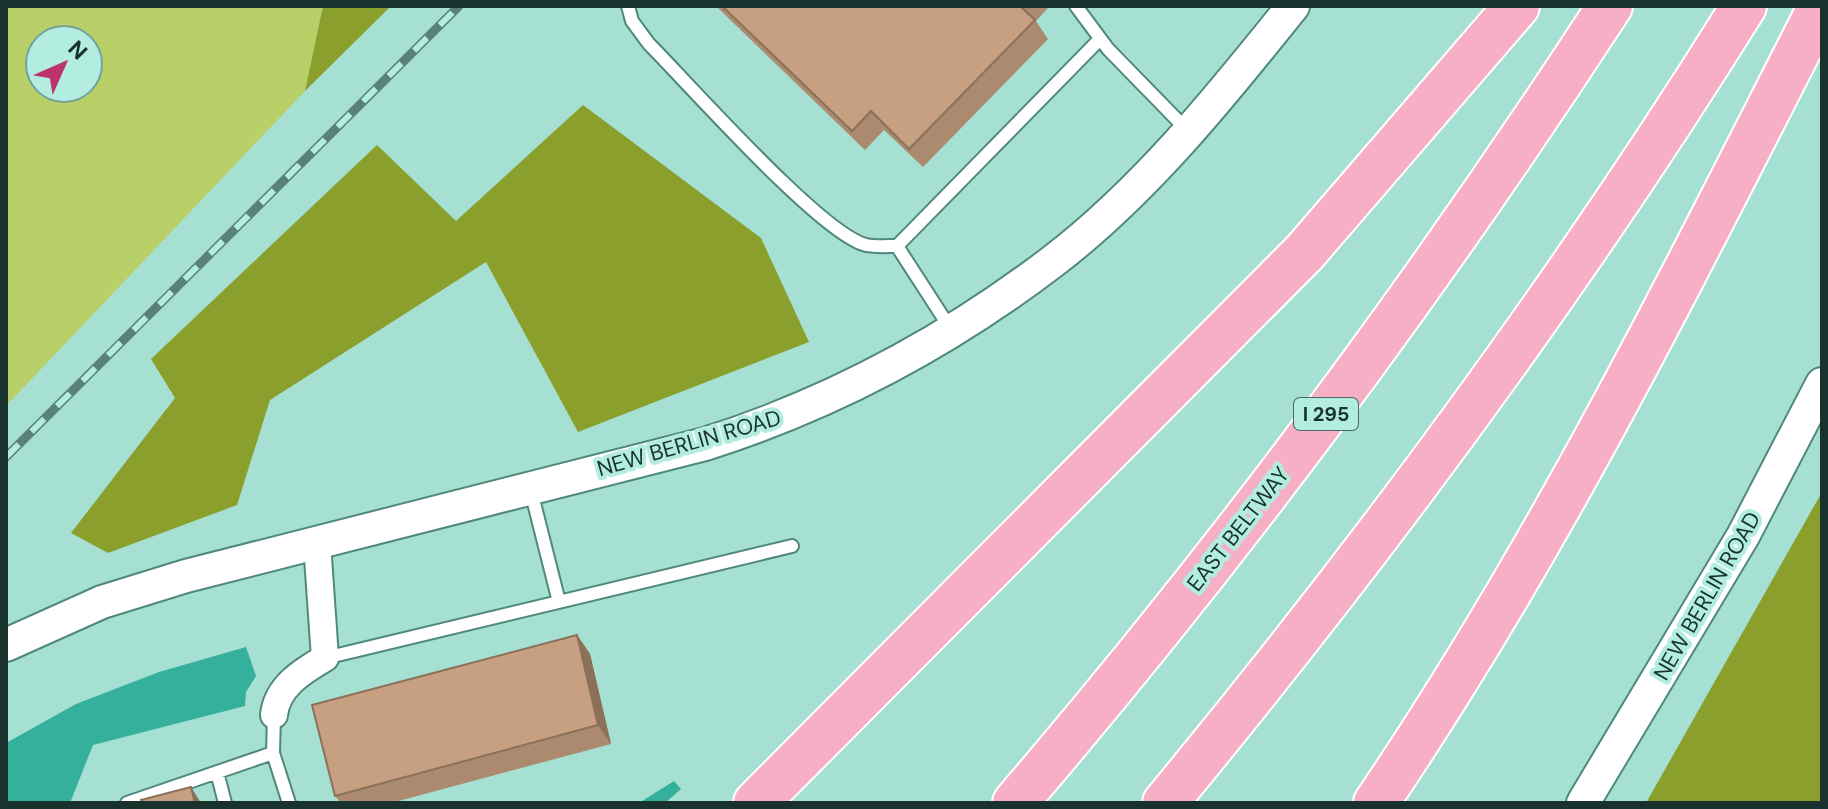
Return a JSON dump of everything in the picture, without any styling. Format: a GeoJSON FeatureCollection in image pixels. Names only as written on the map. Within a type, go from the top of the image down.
{"type":"FeatureCollection","features":[{"type":"Feature","properties":{"kind":"highway"},"geometry":{"type":"LineString","coordinates":[[756,803],[1288,270],[1422,120],[1517,6]]}},
{"type":"Feature","properties":{"kind":"highway","name":"EAST BELTWAY"},"geometry":{"type":"LineString","coordinates":[[1015,803],[1138,657],[1312,433],[1462,226],[1610,6]]}},
{"type":"Feature","properties":{"kind":"highway"},"geometry":{"type":"LineString","coordinates":[[1165,803],[1324,605],[1455,430],[1622,193],[1744,6]]}},
{"type":"Feature","properties":{"kind":"highway"},"geometry":{"type":"LineString","coordinates":[[1376,803],[1461,673],[1562,506],[1821,6]]}},
{"type":"Feature","properties":{"kind":"street","name":"NEW BERLIN ROAD"},"geometry":{"type":"LineString","coordinates":[[6,645],[102,602],[763,425],[858,384],[952,331],[1054,261],[1128,195],[1293,6]]}},
{"type":"Feature","properties":{"kind":"street","name":"NEW BERLIN ROAD"},"geometry":{"type":"LineString","coordinates":[[1583,803],[1735,550],[1822,384]]}},
{"type":"Feature","properties":{"kind":"street"},"geometry":{"type":"LineString","coordinates":[[274,715],[276,698],[306,669],[325,658],[317,543]]}},
{"type":"Feature","properties":{"kind":"lane"},"geometry":{"type":"LineString","coordinates":[[628,6],[632,21],[649,44],[804,202],[833,226],[865,245],[897,246],[1100,39]]}},
{"type":"Feature","properties":{"kind":"lane"},"geometry":{"type":"LineString","coordinates":[[1076,6],[1100,39],[1187,130]]}},
{"type":"Feature","properties":{"kind":"lane"},"geometry":{"type":"LineString","coordinates":[[897,246],[952,331]]}},
{"type":"Feature","properties":{"kind":"lane"},"geometry":{"type":"LineString","coordinates":[[530,488],[559,602]]}},
{"type":"Feature","properties":{"kind":"lane"},"geometry":{"type":"LineString","coordinates":[[325,658],[792,546]]}},
{"type":"Feature","properties":{"kind":"lane"},"geometry":{"type":"LineString","coordinates":[[274,715],[273,753],[289,803]]}},
{"type":"Feature","properties":{"kind":"lane"},"geometry":{"type":"LineString","coordinates":[[127,803],[273,753]]}},
{"type":"Feature","properties":{"kind":"lane"},"geometry":{"type":"LineString","coordinates":[[217,772],[225,803]]}},
{"type":"Feature","properties":{"kind":"shaded area"},"geometry":{"type":"Polygon","coordinates":[[[6,6],[323,6],[305,91],[6,406],[6,6]]]}},
{"type":"Feature","properties":{"kind":"shaded area"},"geometry":{"type":"Polygon","coordinates":[[[323,6],[391,6],[305,91],[323,6]]]}},
{"type":"Feature","properties":{"kind":"shaded area"},"geometry":{"type":"Polygon","coordinates":[[[583,105],[761,238],[809,342],[578,432],[486,262],[270,400],[237,505],[108,553],[71,533],[175,398],[151,359],[377,145],[456,221],[583,105]]]}},
{"type":"Feature","properties":{"kind":"shaded area"},"geometry":{"type":"Polygon","coordinates":[[[1822,492],[1822,803],[1646,803],[1822,492]]]}},
{"type":"Feature","properties":{"kind":"shaded area"},"geometry":{"type":"Polygon","coordinates":[[[246,647],[256,676],[246,692],[245,706],[93,745],[70,803],[6,803],[6,743],[76,704],[159,672],[246,647]]]}},
{"type":"Feature","properties":{"kind":"shaded area"},"geometry":{"type":"Polygon","coordinates":[[[674,781],[681,789],[665,803],[639,803],[674,781]]]}},
{"type":"Feature","properties":{"kind":"building"},"geometry":{"type":"Polygon","coordinates":[[[722,6],[1020,6],[1035,20],[909,149],[871,111],[852,131],[722,6]]]}},
{"type":"Feature","properties":{"kind":"building"},"geometry":{"type":"Polygon","coordinates":[[[577,635],[598,725],[335,796],[312,705],[577,635]]]}},
{"type":"Feature","properties":{"kind":"building"},"geometry":{"type":"Polygon","coordinates":[[[191,787],[195,803],[142,803],[141,800],[191,787]]]}},
{"type":"Feature","properties":{"kind":"railway"},"geometry":{"type":"LineString","coordinates":[[6,457],[459,6]]}}]}
